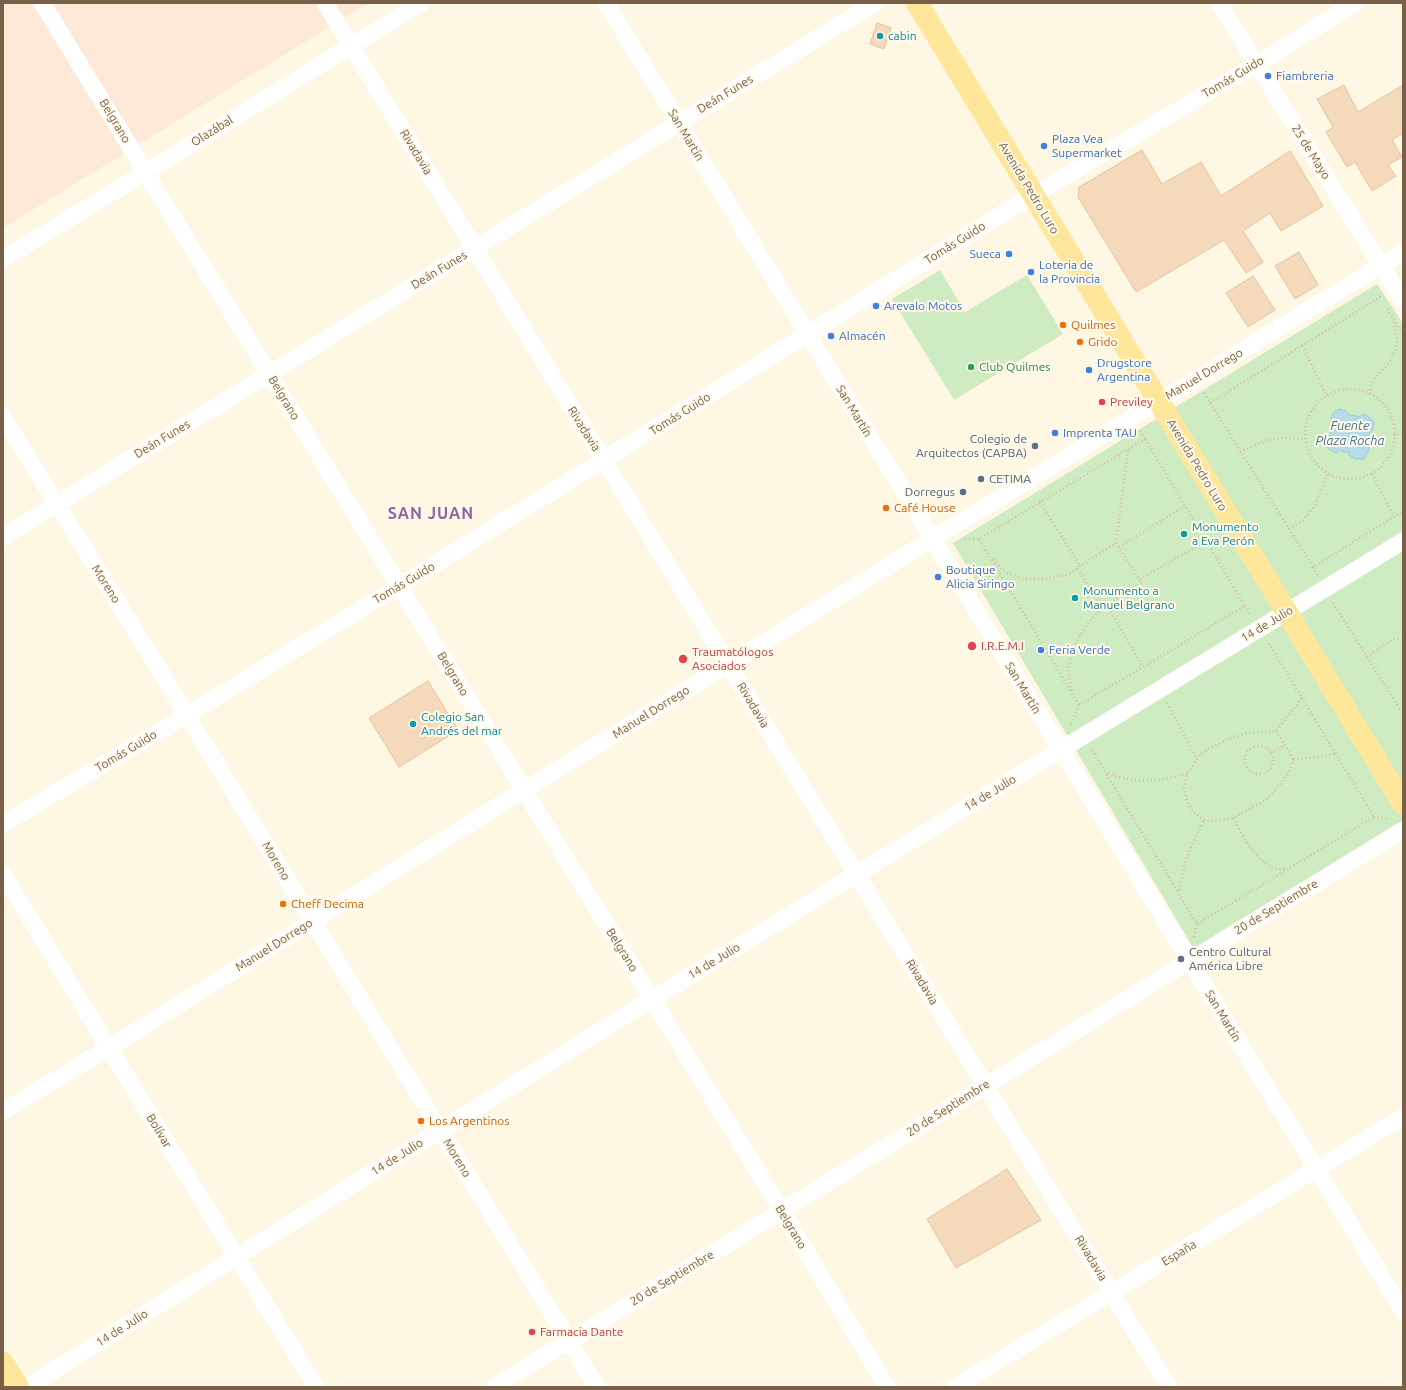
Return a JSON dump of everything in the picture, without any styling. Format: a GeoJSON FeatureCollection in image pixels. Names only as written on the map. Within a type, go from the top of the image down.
{"type":"FeatureCollection","features":[{"type":"Feature","properties":{"kind":"main road","name":"Avenida Pedro Luro"},"geometry":{"type":"LineString","coordinates":[[917,3],[1403,804]]}},
{"type":"Feature","properties":{"kind":"main road"},"geometry":{"type":"LineString","coordinates":[[3,1363],[18,1387]]}},
{"type":"Feature","properties":{"kind":"street","name":"Belgrano"},"geometry":{"type":"LineString","coordinates":[[42,3],[782,1211],[887,1387]]}},
{"type":"Feature","properties":{"kind":"street","name":"Rivadavia"},"geometry":{"type":"LineString","coordinates":[[325,3],[1169,1387]]}},
{"type":"Feature","properties":{"kind":"street","name":"Olazábal"},"geometry":{"type":"LineString","coordinates":[[3,259],[421,3]]}},
{"type":"Feature","properties":{"kind":"street","name":"San Martín"},"geometry":{"type":"LineString","coordinates":[[606,3],[1403,1311]]}},
{"type":"Feature","properties":{"kind":"street","name":"Deán Funes"},"geometry":{"type":"LineString","coordinates":[[3,537],[875,3]]}},
{"type":"Feature","properties":{"kind":"street","name":"25 de Mayo"},"geometry":{"type":"LineString","coordinates":[[1219,3],[1403,301]]}},
{"type":"Feature","properties":{"kind":"street","name":"Tomás Guido"},"geometry":{"type":"LineString","coordinates":[[3,824],[187,715],[399,586],[1033,195],[1257,64],[1356,3]]}},
{"type":"Feature","properties":{"kind":"street","name":"Manuel Dorrego"},"geometry":{"type":"LineString","coordinates":[[3,1111],[109,1048],[728,664],[1403,252]]}},
{"type":"Feature","properties":{"kind":"street","name":"Moreno"},"geometry":{"type":"LineString","coordinates":[[3,417],[187,715],[597,1387]]}},
{"type":"Feature","properties":{"kind":"street","name":"14 de Julio"},"geometry":{"type":"LineString","coordinates":[[27,1387],[652,999],[1403,541]]}},
{"type":"Feature","properties":{"kind":"street","name":"20 de Septiembre"},"geometry":{"type":"LineString","coordinates":[[494,1387],[1403,830]]}},
{"type":"Feature","properties":{"kind":"street","name":"Bolívar"},"geometry":{"type":"LineString","coordinates":[[3,874],[316,1387]]}},
{"type":"Feature","properties":{"kind":"street","name":"España"},"geometry":{"type":"LineString","coordinates":[[955,1387],[1403,1117]]}},
{"type":"Feature","properties":{"kind":"path"},"geometry":{"type":"LineString","coordinates":[[1403,334],[1380,297],[1210,403],[1313,567],[1403,511]]}},
{"type":"Feature","properties":{"kind":"path"},"geometry":{"type":"LineString","coordinates":[[1370,394],[1370,387],[1375,378],[1389,363],[1396,349],[1397,341],[1394,320]]}},
{"type":"Feature","properties":{"kind":"path"},"geometry":{"type":"LineString","coordinates":[[1302,346],[1326,396]]}},
{"type":"Feature","properties":{"kind":"path"},"geometry":{"type":"LineString","coordinates":[[1343,390],[1356,390],[1370,394],[1381,402],[1390,413],[1394,426],[1394,436],[1390,454],[1383,465],[1372,474],[1360,478],[1347,479],[1334,476],[1323,470],[1314,461],[1307,450],[1305,439],[1306,424],[1310,412],[1318,402],[1326,396],[1343,390]]}},
{"type":"Feature","properties":{"kind":"path"},"geometry":{"type":"LineString","coordinates":[[1394,436],[1403,432]]}},
{"type":"Feature","properties":{"kind":"path"},"geometry":{"type":"LineString","coordinates":[[1240,452],[1267,440],[1283,438],[1305,439]]}},
{"type":"Feature","properties":{"kind":"path"},"geometry":{"type":"LineString","coordinates":[[1145,439],[1245,606],[1079,705],[979,539],[1128,450],[1145,439]]}},
{"type":"Feature","properties":{"kind":"path"},"geometry":{"type":"LineString","coordinates":[[1074,697],[1070,685],[1068,670],[1072,655],[1081,634],[1095,614],[1102,608],[1142,583],[1116,543],[1128,450]]}},
{"type":"Feature","properties":{"kind":"path"},"geometry":{"type":"LineString","coordinates":[[1289,529],[1302,521],[1314,507],[1328,473]]}},
{"type":"Feature","properties":{"kind":"path"},"geometry":{"type":"LineString","coordinates":[[1372,474],[1394,517]]}},
{"type":"Feature","properties":{"kind":"path"},"geometry":{"type":"LineString","coordinates":[[1040,502],[1102,608]]}},
{"type":"Feature","properties":{"kind":"path"},"geometry":{"type":"LineString","coordinates":[[1119,547],[1185,506]]}},
{"type":"Feature","properties":{"kind":"path"},"geometry":{"type":"LineString","coordinates":[[1140,579],[1206,541]]}},
{"type":"Feature","properties":{"kind":"path"},"geometry":{"type":"LineString","coordinates":[[989,556],[1005,572],[1024,579],[1043,579],[1068,575],[1116,543]]}},
{"type":"Feature","properties":{"kind":"path"},"geometry":{"type":"LineString","coordinates":[[1331,599],[1403,714]]}},
{"type":"Feature","properties":{"kind":"path"},"geometry":{"type":"LineString","coordinates":[[1107,606],[1144,667]]}},
{"type":"Feature","properties":{"kind":"path"},"geometry":{"type":"LineString","coordinates":[[1367,657],[1386,643],[1403,637]]}},
{"type":"Feature","properties":{"kind":"path"},"geometry":{"type":"LineString","coordinates":[[1090,748],[1197,924],[1374,817],[1268,641],[1261,645]]}},
{"type":"Feature","properties":{"kind":"path"},"geometry":{"type":"LineString","coordinates":[[1160,706],[1173,698]]}},
{"type":"Feature","properties":{"kind":"path"},"geometry":{"type":"LineString","coordinates":[[1294,760],[1288,773],[1279,786],[1266,800],[1233,818],[1218,821],[1204,820],[1193,812],[1187,802],[1184,788],[1187,774],[1202,753],[1229,739],[1246,733],[1276,731],[1302,698]]}},
{"type":"Feature","properties":{"kind":"path"},"geometry":{"type":"LineString","coordinates":[[1166,702],[1197,759]]}},
{"type":"Feature","properties":{"kind":"path"},"geometry":{"type":"LineString","coordinates":[[1276,731],[1294,760]]}},
{"type":"Feature","properties":{"kind":"path"},"geometry":{"type":"LineString","coordinates":[[1271,753],[1285,745]]}},
{"type":"Feature","properties":{"kind":"path"},"geometry":{"type":"LineString","coordinates":[[1254,747],[1264,747],[1271,753],[1271,766],[1265,772],[1256,773],[1248,769],[1246,765],[1247,752],[1254,747]]}},
{"type":"Feature","properties":{"kind":"path"},"geometry":{"type":"LineString","coordinates":[[1294,760],[1336,754]]}},
{"type":"Feature","properties":{"kind":"path"},"geometry":{"type":"LineString","coordinates":[[1108,773],[1118,777],[1142,781],[1165,780],[1187,774]]}},
{"type":"Feature","properties":{"kind":"path"},"geometry":{"type":"LineString","coordinates":[[1233,818],[1255,854],[1274,869],[1287,869]]}},
{"type":"Feature","properties":{"kind":"path"},"geometry":{"type":"LineString","coordinates":[[1179,890],[1185,863],[1190,849],[1204,820]]}},
{"type":"Feature","properties":{"kind":"shaded area"},"geometry":{"type":"Polygon","coordinates":[[[3,3],[368,3],[3,228],[3,3]]]}},
{"type":"Feature","properties":{"kind":"green space","name":"Club Quilmes"},"geometry":{"type":"Polygon","coordinates":[[[940,270],[965,312],[1027,275],[1063,334],[954,400],[892,299],[940,270]]]}},
{"type":"Feature","properties":{"kind":"green space"},"geometry":{"type":"Polygon","coordinates":[[[1377,284],[1403,324],[1403,821],[1194,949],[953,543],[1377,284]]]}},
{"type":"Feature","properties":{"kind":"water","name":"Fuente Plaza Rocha"},"geometry":{"type":"Polygon","coordinates":[[[1340,409],[1346,411],[1350,416],[1354,415],[1357,417],[1365,414],[1374,423],[1373,430],[1368,435],[1369,439],[1366,441],[1369,449],[1364,459],[1355,459],[1349,455],[1348,452],[1343,452],[1342,450],[1336,453],[1327,448],[1325,442],[1331,433],[1330,430],[1333,428],[1331,421],[1332,415],[1335,411],[1340,409]]]}},
{"type":"Feature","properties":{"kind":"building","name":"cabin"},"geometry":{"type":"Polygon","coordinates":[[[877,23],[891,28],[884,49],[870,44],[877,23]]]}},
{"type":"Feature","properties":{"kind":"building"},"geometry":{"type":"Polygon","coordinates":[[[1344,85],[1358,112],[1403,85],[1403,133],[1392,140],[1402,157],[1388,165],[1396,176],[1372,191],[1355,162],[1347,167],[1326,132],[1333,127],[1317,99],[1344,85]]]}},
{"type":"Feature","properties":{"kind":"building"},"geometry":{"type":"Polygon","coordinates":[[[1142,150],[1162,184],[1201,162],[1221,196],[1290,151],[1323,206],[1281,231],[1270,213],[1243,231],[1263,262],[1246,273],[1224,240],[1136,292],[1078,197],[1079,187],[1142,150]]]}},
{"type":"Feature","properties":{"kind":"building"},"geometry":{"type":"Polygon","coordinates":[[[1299,252],[1318,285],[1295,299],[1275,266],[1299,252]]]}},
{"type":"Feature","properties":{"kind":"building"},"geometry":{"type":"Polygon","coordinates":[[[1253,276],[1275,310],[1248,327],[1226,293],[1253,276]]]}},
{"type":"Feature","properties":{"kind":"building","name":"Colegio San Andrés del mar"},"geometry":{"type":"Polygon","coordinates":[[[428,681],[458,730],[399,767],[369,718],[428,681]]]}},
{"type":"Feature","properties":{"kind":"building"},"geometry":{"type":"Polygon","coordinates":[[[1007,1169],[1041,1220],[956,1268],[927,1219],[1007,1169]]]}},
{"type":"Feature","properties":{"kind":"place","name":"cabin"},"geometry":{"type":"Point","coordinates":[880,36]}},
{"type":"Feature","properties":{"kind":"place","name":"Fiambreria"},"geometry":{"type":"Point","coordinates":[1268,76]}},
{"type":"Feature","properties":{"kind":"place","name":"Plaza Vea Supermarket"},"geometry":{"type":"Point","coordinates":[1044,146]}},
{"type":"Feature","properties":{"kind":"place","name":"Sueca"},"geometry":{"type":"Point","coordinates":[1009,254]}},
{"type":"Feature","properties":{"kind":"place","name":"Loteria de la Provincia"},"geometry":{"type":"Point","coordinates":[1031,272]}},
{"type":"Feature","properties":{"kind":"place","name":"Arevalo Motos"},"geometry":{"type":"Point","coordinates":[876,306]}},
{"type":"Feature","properties":{"kind":"place","name":"Quilmes"},"geometry":{"type":"Point","coordinates":[1063,325]}},
{"type":"Feature","properties":{"kind":"place","name":"Almacén"},"geometry":{"type":"Point","coordinates":[831,336]}},
{"type":"Feature","properties":{"kind":"place","name":"Grido"},"geometry":{"type":"Point","coordinates":[1080,342]}},
{"type":"Feature","properties":{"kind":"place","name":"Club Quilmes"},"geometry":{"type":"Point","coordinates":[971,367]}},
{"type":"Feature","properties":{"kind":"place","name":"Drugstore Argentina"},"geometry":{"type":"Point","coordinates":[1089,370]}},
{"type":"Feature","properties":{"kind":"place","name":"Previley"},"geometry":{"type":"Point","coordinates":[1102,402]}},
{"type":"Feature","properties":{"kind":"place","name":"Imprenta TAU"},"geometry":{"type":"Point","coordinates":[1055,433]}},
{"type":"Feature","properties":{"kind":"place","name":"Colegio de Arquitectos (CAPBA)"},"geometry":{"type":"Point","coordinates":[1035,446]}},
{"type":"Feature","properties":{"kind":"place","name":"CETIMA"},"geometry":{"type":"Point","coordinates":[981,479]}},
{"type":"Feature","properties":{"kind":"place","name":"Dorregus"},"geometry":{"type":"Point","coordinates":[963,492]}},
{"type":"Feature","properties":{"kind":"place","name":"Café House"},"geometry":{"type":"Point","coordinates":[886,508]}},
{"type":"Feature","properties":{"kind":"place","name":"Monumento a Eva Perón"},"geometry":{"type":"Point","coordinates":[1184,534]}},
{"type":"Feature","properties":{"kind":"place","name":"Boutique Alicia Siringo"},"geometry":{"type":"Point","coordinates":[938,577]}},
{"type":"Feature","properties":{"kind":"place","name":"Monumento a Manuel Belgrano"},"geometry":{"type":"Point","coordinates":[1075,598]}},
{"type":"Feature","properties":{"kind":"place","name":"I.R.E.M.I"},"geometry":{"type":"Point","coordinates":[972,646]}},
{"type":"Feature","properties":{"kind":"place","name":"Feria Verde"},"geometry":{"type":"Point","coordinates":[1041,650]}},
{"type":"Feature","properties":{"kind":"place","name":"Traumatólogos Asociados"},"geometry":{"type":"Point","coordinates":[683,659]}},
{"type":"Feature","properties":{"kind":"place","name":"Colegio San Andrés del mar"},"geometry":{"type":"Point","coordinates":[413,724]}},
{"type":"Feature","properties":{"kind":"place","name":"Cheff Decima"},"geometry":{"type":"Point","coordinates":[283,904]}},
{"type":"Feature","properties":{"kind":"place","name":"Centro Cultural América Libre"},"geometry":{"type":"Point","coordinates":[1181,959]}},
{"type":"Feature","properties":{"kind":"place","name":"Los Argentinos"},"geometry":{"type":"Point","coordinates":[421,1121]}},
{"type":"Feature","properties":{"kind":"place","name":"Farmacia Dante"},"geometry":{"type":"Point","coordinates":[532,1332]}},
{"type":"Feature","properties":{"kind":"district","name":"SAN JUAN"},"geometry":{"type":"Point","coordinates":[431,514]}}]}
